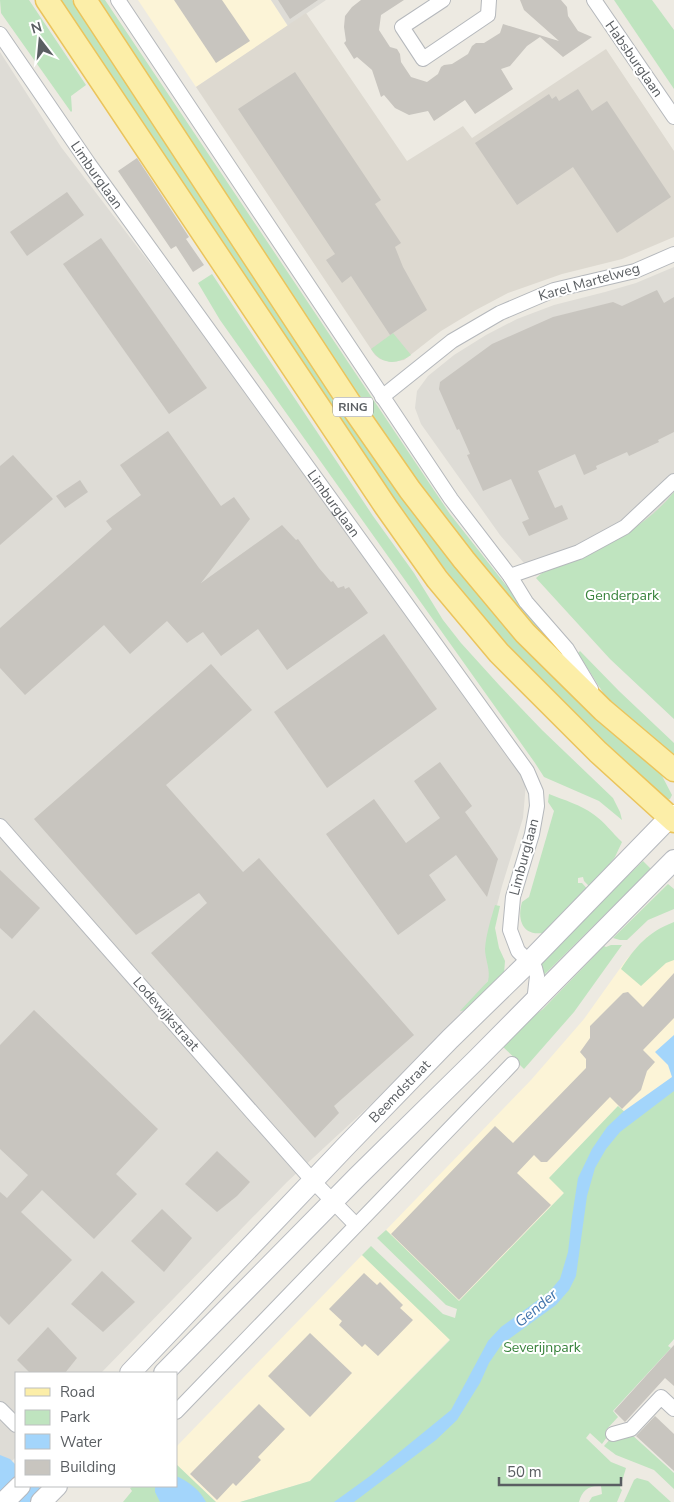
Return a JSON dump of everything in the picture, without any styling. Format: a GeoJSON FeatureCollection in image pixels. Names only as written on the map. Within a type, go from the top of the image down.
{"type":"FeatureCollection","features":[{"type":"Feature","properties":{"kind":"main road","name":"RING"},"geometry":{"type":"LineString","coordinates":[[47,0],[380,499],[437,579],[498,653],[598,752],[673,818]]}},
{"type":"Feature","properties":{"kind":"main road","name":"RING"},"geometry":{"type":"LineString","coordinates":[[85,0],[410,490],[464,560],[525,633],[603,710],[674,770]]}},
{"type":"Feature","properties":{"kind":"main road","name":"Beemdstraat"},"geometry":{"type":"LineString","coordinates":[[131,1372],[450,1039],[673,818]]}},
{"type":"Feature","properties":{"kind":"main road"},"geometry":{"type":"LineString","coordinates":[[165,1372],[674,860]]}},
{"type":"Feature","properties":{"kind":"main road"},"geometry":{"type":"LineString","coordinates":[[4,1502],[19,1487]]}},
{"type":"Feature","properties":{"kind":"street"},"geometry":{"type":"LineString","coordinates":[[118,0],[451,499],[510,576],[526,602],[567,649],[603,710]]}},
{"type":"Feature","properties":{"kind":"street"},"geometry":{"type":"LineString","coordinates":[[443,0],[402,27],[423,59],[488,15],[489,0]]}},
{"type":"Feature","properties":{"kind":"street","name":"Habsburglaan"},"geometry":{"type":"LineString","coordinates":[[594,0],[674,117]]}},
{"type":"Feature","properties":{"kind":"street","name":"Limburglaan"},"geometry":{"type":"LineString","coordinates":[[0,34],[89,164],[527,771],[536,792],[537,806],[532,834],[513,897],[510,930],[518,951],[536,968],[534,1002]]}},
{"type":"Feature","properties":{"kind":"street","name":"Karel Martelweg"},"geometry":{"type":"LineString","coordinates":[[382,397],[452,342],[500,313],[554,290],[635,270],[674,254]]}},
{"type":"Feature","properties":{"kind":"street"},"geometry":{"type":"LineString","coordinates":[[510,576],[579,552],[625,527],[674,482]]}},
{"type":"Feature","properties":{"kind":"street","name":"Lodewijkstraat"},"geometry":{"type":"LineString","coordinates":[[0,826],[333,1202]]}},
{"type":"Feature","properties":{"kind":"street"},"geometry":{"type":"LineString","coordinates":[[178,1410],[512,1064]]}},
{"type":"Feature","properties":{"kind":"street"},"geometry":{"type":"LineString","coordinates":[[333,1202],[356,1225]]}},
{"type":"Feature","properties":{"kind":"street"},"geometry":{"type":"LineString","coordinates":[[613,1434],[630,1429],[661,1398],[674,1409]]}},
{"type":"Feature","properties":{"kind":"street"},"geometry":{"type":"LineString","coordinates":[[0,1410],[15,1424]]}},
{"type":"Feature","properties":{"kind":"shaded area"},"geometry":{"type":"Polygon","coordinates":[[[138,0],[271,0],[288,26],[196,87],[138,0]]]}},
{"type":"Feature","properties":{"kind":"shaded area"},"geometry":{"type":"Polygon","coordinates":[[[271,0],[326,0],[288,26],[271,0]]]}},
{"type":"Feature","properties":{"kind":"shaded area"},"geometry":{"type":"Polygon","coordinates":[[[306,13],[407,161],[463,126],[472,138],[606,49],[674,151],[674,237],[622,259],[562,274],[508,293],[441,331],[404,360],[391,362],[380,359],[375,355],[196,87],[306,13]]]}},
{"type":"Feature","properties":{"kind":"shaded area"},"geometry":{"type":"Polygon","coordinates":[[[0,52],[61,147],[517,744],[527,771],[523,818],[502,886],[487,944],[490,978],[445,1036],[287,1182],[102,1372],[15,1372],[15,1458],[0,1473],[0,52]]]}},
{"type":"Feature","properties":{"kind":"shaded area"},"geometry":{"type":"Polygon","coordinates":[[[674,267],[674,492],[659,510],[636,528],[581,557],[535,576],[500,535],[421,424],[415,408],[417,391],[428,376],[454,355],[517,319],[554,305],[636,283],[674,267]]]}},
{"type":"Feature","properties":{"kind":"shaded area"},"geometry":{"type":"Polygon","coordinates":[[[648,936],[674,943],[674,1076],[627,1114],[618,1106],[550,1177],[564,1193],[459,1301],[386,1230],[531,1080],[584,1019],[626,960],[648,936]]]}},
{"type":"Feature","properties":{"kind":"shaded area"},"geometry":{"type":"Polygon","coordinates":[[[362,1255],[450,1339],[310,1481],[240,1502],[216,1502],[178,1466],[178,1445],[362,1255]]]}},
{"type":"Feature","properties":{"kind":"green space"},"geometry":{"type":"Polygon","coordinates":[[[0,0],[29,0],[86,85],[71,96],[71,112],[1,13],[0,0]]]}},
{"type":"Feature","properties":{"kind":"green space"},"geometry":{"type":"Polygon","coordinates":[[[61,0],[72,0],[441,544],[479,596],[536,658],[660,772],[672,795],[670,799],[665,800],[614,753],[516,655],[485,621],[418,534],[61,0]]]}},
{"type":"Feature","properties":{"kind":"green space"},"geometry":{"type":"Polygon","coordinates":[[[94,0],[105,0],[450,514],[505,584],[568,659],[513,605],[408,472],[94,0]]]}},
{"type":"Feature","properties":{"kind":"green space"},"geometry":{"type":"Polygon","coordinates":[[[614,0],[652,0],[674,30],[674,89],[614,0]]]}},
{"type":"Feature","properties":{"kind":"green space"},"geometry":{"type":"Polygon","coordinates":[[[212,274],[373,516],[414,573],[443,620],[461,643],[542,730],[613,798],[622,820],[599,801],[544,777],[220,320],[198,283],[212,274]]]}},
{"type":"Feature","properties":{"kind":"green space"},"geometry":{"type":"Polygon","coordinates":[[[393,333],[411,355],[400,361],[384,361],[371,349],[393,333]]]}},
{"type":"Feature","properties":{"kind":"green space","name":"Genderpark"},"geometry":{"type":"Polygon","coordinates":[[[674,492],[674,719],[610,659],[536,578],[542,573],[614,541],[646,520],[674,492]]]}},
{"type":"Feature","properties":{"kind":"green space"},"geometry":{"type":"Polygon","coordinates":[[[580,651],[674,743],[674,759],[607,699],[578,653],[580,651]]]}},
{"type":"Feature","properties":{"kind":"green space"},"geometry":{"type":"Polygon","coordinates":[[[549,794],[588,811],[601,820],[622,842],[615,857],[591,888],[584,881],[583,877],[578,878],[578,883],[582,883],[589,891],[543,933],[536,933],[526,929],[520,914],[522,902],[529,897],[554,811],[548,802],[549,794]]]}},
{"type":"Feature","properties":{"kind":"green space"},"geometry":{"type":"Polygon","coordinates":[[[643,861],[651,869],[544,975],[540,960],[643,861]]]}},
{"type":"Feature","properties":{"kind":"green space"},"geometry":{"type":"Polygon","coordinates":[[[668,884],[674,889],[674,909],[648,920],[627,940],[613,938],[668,884]]]}},
{"type":"Feature","properties":{"kind":"green space"},"geometry":{"type":"Polygon","coordinates":[[[495,905],[500,906],[495,928],[499,948],[505,961],[504,974],[468,1010],[460,1011],[488,981],[489,973],[485,949],[495,905]]]}},
{"type":"Feature","properties":{"kind":"green space"},"geometry":{"type":"Polygon","coordinates":[[[674,922],[674,960],[666,963],[641,986],[621,969],[643,941],[657,930],[674,922]]]}},
{"type":"Feature","properties":{"kind":"green space"},"geometry":{"type":"Polygon","coordinates":[[[622,945],[574,1012],[524,1069],[502,1046],[516,1029],[543,1009],[604,946],[622,945]]]}},
{"type":"Feature","properties":{"kind":"green space","name":"Severijnpark"},"geometry":{"type":"Polygon","coordinates":[[[674,1076],[674,1339],[668,1346],[671,1348],[613,1411],[618,1417],[606,1430],[609,1434],[602,1444],[590,1433],[586,1438],[611,1462],[626,1468],[620,1488],[622,1490],[617,1502],[589,1502],[592,1497],[602,1494],[601,1486],[597,1486],[590,1487],[584,1491],[579,1502],[240,1502],[310,1481],[450,1340],[362,1255],[371,1246],[443,1314],[455,1318],[457,1309],[446,1305],[377,1238],[386,1230],[459,1301],[564,1193],[549,1178],[618,1106],[627,1114],[674,1076]]]}},
{"type":"Feature","properties":{"kind":"green space"},"geometry":{"type":"Polygon","coordinates":[[[631,1434],[674,1473],[674,1489],[654,1470],[616,1455],[604,1446],[612,1437],[631,1434]]]}},
{"type":"Feature","properties":{"kind":"green space"},"geometry":{"type":"Polygon","coordinates":[[[178,1466],[216,1502],[123,1502],[132,1491],[130,1488],[178,1487],[178,1466]]]}},
{"type":"Feature","properties":{"kind":"green space"},"geometry":{"type":"Polygon","coordinates":[[[637,1478],[648,1481],[671,1502],[624,1502],[634,1480],[637,1478]]]}},
{"type":"Feature","properties":{"kind":"water","name":"Gender"},"geometry":{"type":"Polygon","coordinates":[[[674,1035],[674,1091],[620,1132],[606,1149],[595,1168],[587,1196],[576,1276],[569,1290],[556,1305],[502,1344],[489,1363],[480,1383],[457,1420],[436,1440],[354,1502],[334,1502],[370,1476],[451,1410],[488,1341],[501,1327],[549,1292],[560,1279],[568,1252],[578,1178],[592,1149],[607,1127],[624,1111],[672,1077],[668,1065],[655,1052],[674,1035]]]}},
{"type":"Feature","properties":{"kind":"water"},"geometry":{"type":"Polygon","coordinates":[[[0,1455],[10,1459],[15,1464],[15,1487],[39,1487],[54,1502],[0,1502],[0,1455]]]}},
{"type":"Feature","properties":{"kind":"water"},"geometry":{"type":"Polygon","coordinates":[[[178,1477],[193,1486],[206,1502],[160,1502],[155,1492],[155,1487],[178,1487],[178,1477]]]}},
{"type":"Feature","properties":{"kind":"building"},"geometry":{"type":"Polygon","coordinates":[[[174,0],[222,0],[250,41],[216,63],[174,0]]]}},
{"type":"Feature","properties":{"kind":"building"},"geometry":{"type":"Polygon","coordinates":[[[278,0],[318,0],[290,19],[278,0]]]}},
{"type":"Feature","properties":{"kind":"building"},"geometry":{"type":"Polygon","coordinates":[[[361,0],[404,0],[381,15],[379,30],[390,47],[397,49],[401,62],[411,77],[427,82],[438,74],[441,67],[452,64],[468,54],[476,43],[484,43],[500,33],[503,24],[559,41],[524,10],[520,0],[561,0],[567,7],[568,16],[578,31],[592,37],[563,57],[540,37],[527,46],[510,66],[501,69],[513,89],[475,114],[465,100],[434,121],[428,111],[409,115],[395,108],[384,95],[381,97],[372,70],[357,57],[354,59],[344,43],[346,41],[345,16],[361,0]]]}},
{"type":"Feature","properties":{"kind":"building"},"geometry":{"type":"Polygon","coordinates":[[[295,72],[381,200],[375,204],[401,243],[395,247],[403,267],[427,310],[390,335],[351,276],[342,283],[326,260],[335,254],[238,109],[295,72]]]}},
{"type":"Feature","properties":{"kind":"building"},"geometry":{"type":"Polygon","coordinates":[[[578,89],[592,111],[607,101],[671,197],[617,233],[573,167],[517,205],[475,143],[549,94],[552,99],[556,96],[559,101],[578,89]]]}},
{"type":"Feature","properties":{"kind":"building"},"geometry":{"type":"Polygon","coordinates":[[[137,158],[189,237],[186,239],[204,265],[193,272],[176,246],[171,249],[118,171],[137,158]]]}},
{"type":"Feature","properties":{"kind":"building"},"geometry":{"type":"Polygon","coordinates":[[[67,192],[84,215],[27,256],[10,232],[67,192]]]}},
{"type":"Feature","properties":{"kind":"building"},"geometry":{"type":"Polygon","coordinates":[[[101,238],[207,388],[169,414],[63,264],[101,238]]]}},
{"type":"Feature","properties":{"kind":"building"},"geometry":{"type":"Polygon","coordinates":[[[657,290],[664,303],[674,297],[674,432],[658,440],[659,442],[629,456],[627,452],[596,466],[597,469],[584,475],[575,454],[538,471],[555,508],[562,505],[568,519],[529,536],[522,522],[529,519],[511,479],[483,491],[467,455],[470,454],[439,389],[440,382],[492,344],[553,317],[613,302],[622,306],[657,290]]]}},
{"type":"Feature","properties":{"kind":"building"},"geometry":{"type":"Polygon","coordinates":[[[168,431],[221,506],[234,497],[250,519],[201,583],[282,525],[296,540],[298,539],[331,582],[333,581],[338,588],[344,586],[345,589],[349,587],[368,613],[287,670],[258,629],[221,656],[203,632],[187,643],[167,621],[130,654],[104,625],[25,695],[0,668],[0,628],[112,529],[106,521],[141,495],[120,465],[168,431]]]}},
{"type":"Feature","properties":{"kind":"building"},"geometry":{"type":"Polygon","coordinates":[[[13,455],[53,499],[0,545],[0,466],[13,455]]]}},
{"type":"Feature","properties":{"kind":"building"},"geometry":{"type":"Polygon","coordinates":[[[80,480],[88,492],[65,508],[56,496],[80,480]]]}},
{"type":"Feature","properties":{"kind":"building"},"geometry":{"type":"Polygon","coordinates":[[[384,634],[437,709],[327,788],[274,712],[384,634]]]}},
{"type":"Feature","properties":{"kind":"building"},"geometry":{"type":"Polygon","coordinates":[[[211,664],[252,710],[166,785],[243,872],[259,858],[414,1035],[334,1106],[339,1113],[315,1138],[151,953],[207,903],[199,893],[136,935],[34,819],[211,664]]]}},
{"type":"Feature","properties":{"kind":"building"},"geometry":{"type":"Polygon","coordinates":[[[440,762],[472,806],[465,812],[498,859],[487,897],[456,855],[429,875],[446,900],[398,935],[326,834],[374,799],[406,843],[440,818],[414,781],[440,762]]]}},
{"type":"Feature","properties":{"kind":"building"},"geometry":{"type":"Polygon","coordinates":[[[0,870],[40,908],[12,939],[0,928],[0,870]]]}},
{"type":"Feature","properties":{"kind":"building"},"geometry":{"type":"Polygon","coordinates":[[[674,973],[674,1018],[643,1050],[655,1062],[647,1071],[641,1090],[622,1109],[610,1097],[547,1162],[541,1162],[534,1155],[517,1173],[551,1205],[459,1300],[391,1234],[495,1126],[513,1143],[586,1068],[586,1059],[580,1052],[590,1038],[590,1026],[623,993],[628,992],[643,1007],[674,973]]]}},
{"type":"Feature","properties":{"kind":"building"},"geometry":{"type":"Polygon","coordinates":[[[34,1010],[158,1129],[116,1174],[137,1194],[94,1239],[42,1190],[21,1212],[72,1260],[9,1325],[0,1316],[0,1192],[7,1198],[28,1175],[0,1149],[0,1045],[34,1010]]]}},
{"type":"Feature","properties":{"kind":"building"},"geometry":{"type":"Polygon","coordinates":[[[217,1151],[250,1182],[237,1196],[217,1212],[185,1184],[217,1151]]]}},
{"type":"Feature","properties":{"kind":"building"},"geometry":{"type":"Polygon","coordinates":[[[162,1209],[192,1238],[164,1272],[131,1241],[162,1209]]]}},
{"type":"Feature","properties":{"kind":"building"},"geometry":{"type":"Polygon","coordinates":[[[102,1271],[135,1302],[103,1332],[71,1304],[102,1271]]]}},
{"type":"Feature","properties":{"kind":"building"},"geometry":{"type":"Polygon","coordinates":[[[364,1273],[377,1285],[380,1282],[403,1305],[400,1308],[413,1320],[378,1356],[365,1344],[362,1347],[339,1325],[342,1321],[329,1309],[364,1273]]]}},
{"type":"Feature","properties":{"kind":"building"},"geometry":{"type":"Polygon","coordinates":[[[48,1327],[77,1358],[66,1372],[29,1372],[17,1360],[48,1327]]]}},
{"type":"Feature","properties":{"kind":"building"},"geometry":{"type":"Polygon","coordinates":[[[310,1333],[352,1373],[310,1417],[268,1376],[310,1333]]]}},
{"type":"Feature","properties":{"kind":"building"},"geometry":{"type":"Polygon","coordinates":[[[674,1345],[674,1386],[665,1378],[625,1422],[614,1411],[674,1345]]]}},
{"type":"Feature","properties":{"kind":"building"},"geometry":{"type":"Polygon","coordinates":[[[259,1404],[285,1429],[258,1457],[261,1460],[236,1486],[233,1483],[217,1500],[190,1474],[259,1404]]]}},
{"type":"Feature","properties":{"kind":"building"},"geometry":{"type":"Polygon","coordinates":[[[655,1416],[674,1434],[674,1471],[636,1436],[655,1416]]]}}]}
